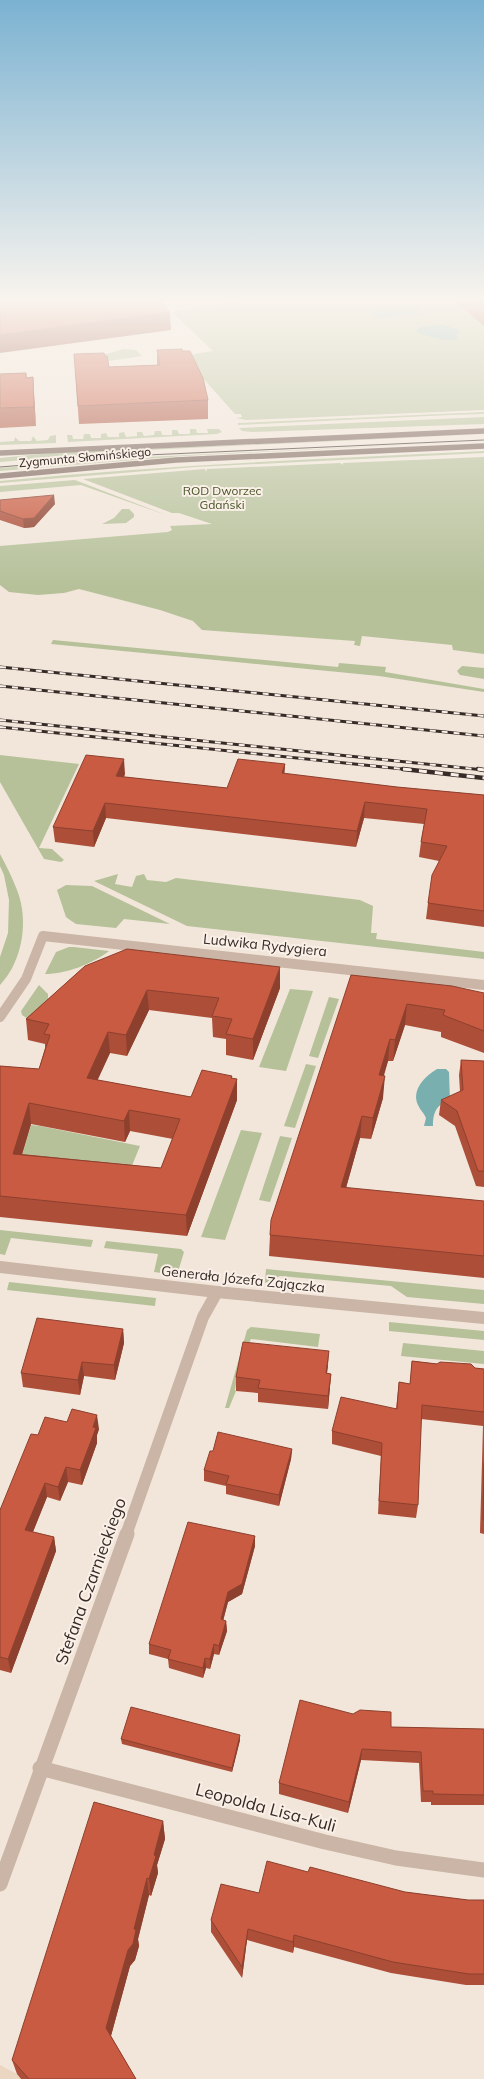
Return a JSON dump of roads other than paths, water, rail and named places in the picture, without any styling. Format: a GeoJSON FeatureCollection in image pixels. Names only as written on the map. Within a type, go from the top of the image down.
{"type":"FeatureCollection","features":[{"type":"Feature","properties":{"kind":"main road","name":"Zygmunta Słomińskiego"},"geometry":{"type":"LineString","coordinates":[[0,453],[484,431]]}},
{"type":"Feature","properties":{"kind":"main road","name":"Zygmunta Słomińskiego"},"geometry":{"type":"LineString","coordinates":[[0,476],[176,460],[484,446]]}},
{"type":"Feature","properties":{"kind":"street","name":"Ludwika Rydygiera"},"geometry":{"type":"LineString","coordinates":[[0,1017],[19,994],[28,979],[43,936],[120,943],[484,985]]}},
{"type":"Feature","properties":{"kind":"street","name":"Generała Józefa Zajączka"},"geometry":{"type":"LineString","coordinates":[[0,1267],[217,1292],[484,1318]]}},
{"type":"Feature","properties":{"kind":"street","name":"Stefana Czarnieckiego"},"geometry":{"type":"LineString","coordinates":[[0,1884],[40,1768],[156,1454],[203,1317],[217,1292]]}},
{"type":"Feature","properties":{"kind":"street","name":"Leopolda Lisa-Kuli"},"geometry":{"type":"LineString","coordinates":[[40,1768],[325,1842],[396,1858],[484,1870]]}},
{"type":"Feature","properties":{"kind":"water"},"geometry":{"type":"Polygon","coordinates":[[[437,1069],[446,1069],[449,1072],[450,1101],[441,1104],[438,1107],[435,1113],[433,1126],[424,1126],[426,1118],[418,1105],[416,1094],[420,1084],[428,1075],[437,1069]]]}},
{"type":"Feature","properties":{"kind":"tram line"},"geometry":{"type":"LineString","coordinates":[[0,467],[147,455],[484,440]]}},
{"type":"Feature","properties":{"kind":"railway"},"geometry":{"type":"LineString","coordinates":[[0,667],[484,716]]}},
{"type":"Feature","properties":{"kind":"railway"},"geometry":{"type":"LineString","coordinates":[[0,686],[484,736]]}},
{"type":"Feature","properties":{"kind":"railway"},"geometry":{"type":"LineString","coordinates":[[0,720],[484,770],[478,769]]}},
{"type":"Feature","properties":{"kind":"railway"},"geometry":{"type":"LineString","coordinates":[[0,727],[412,770]]}},
{"type":"Feature","properties":{"kind":"railway"},"geometry":{"type":"LineString","coordinates":[[403,769],[412,770]]}},
{"type":"Feature","properties":{"kind":"railway"},"geometry":{"type":"LineString","coordinates":[[412,770],[484,778]]}},
{"type":"Feature","properties":{"kind":"park label","name":"ROD Dworzec Gdański"},"geometry":{"type":"Point","coordinates":[222,497]}}]}
